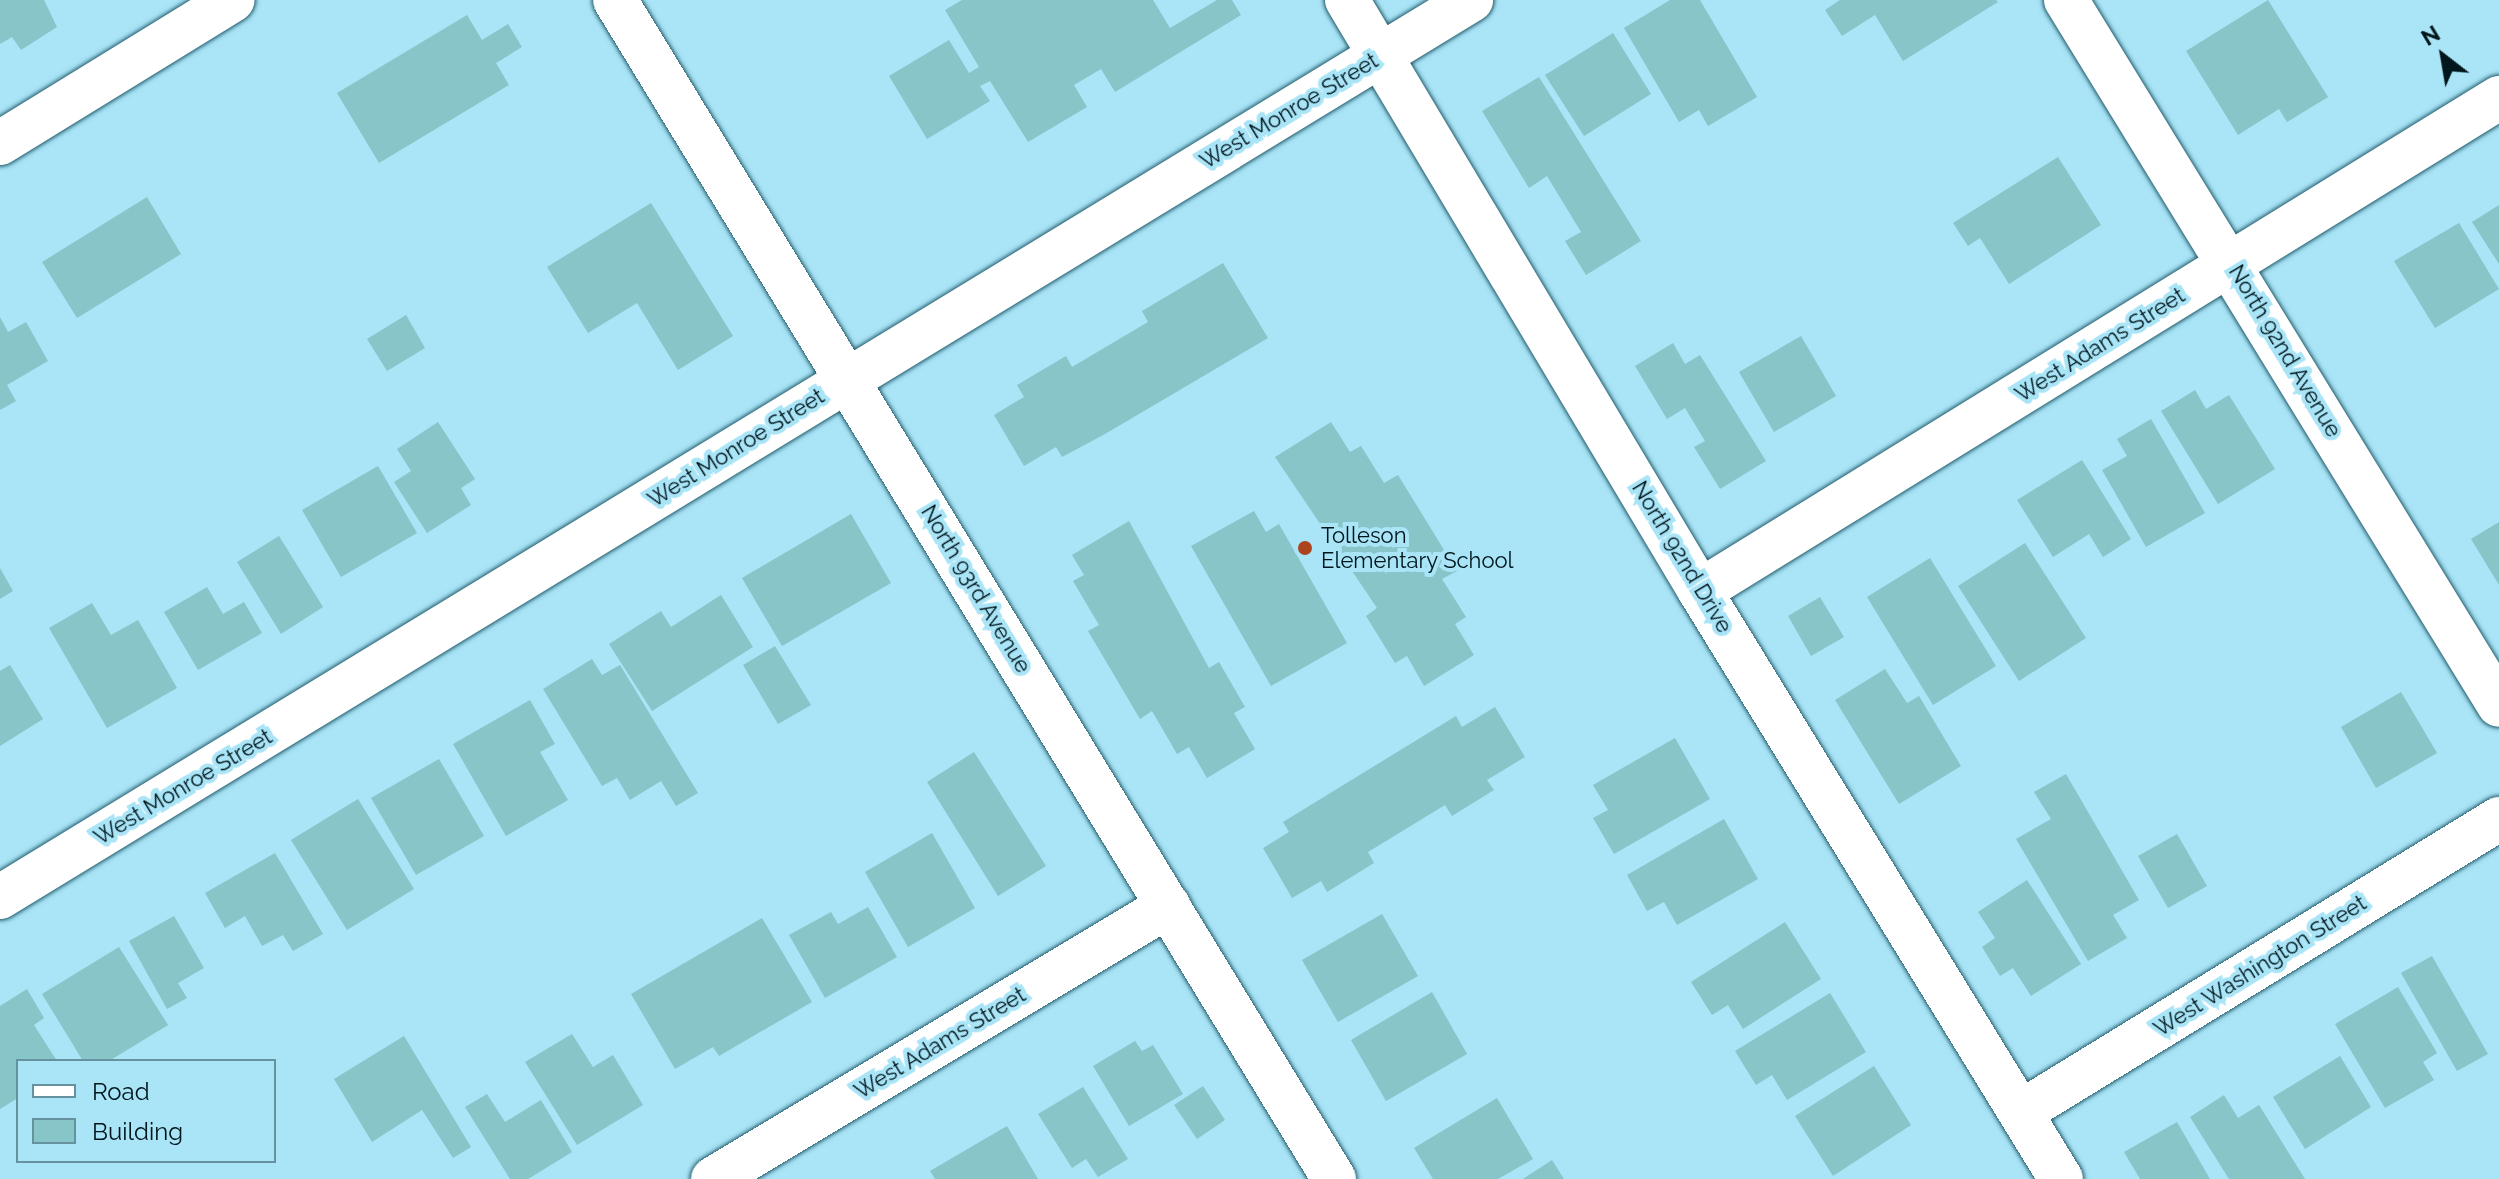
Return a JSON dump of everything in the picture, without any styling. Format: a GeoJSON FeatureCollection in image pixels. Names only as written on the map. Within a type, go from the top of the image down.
{"type":"FeatureCollection","features":[{"type":"Feature","properties":{"kind":"street","name":"North 93rd Avenue"},"geometry":{"type":"LineString","coordinates":[[615,0],[1334,1179]]}},
{"type":"Feature","properties":{"kind":"street","name":"North 92nd Drive"},"geometry":{"type":"LineString","coordinates":[[1347,0],[1700,591],[2061,1179]]}},
{"type":"Feature","properties":{"kind":"street","name":"West Monroe Street"},"geometry":{"type":"LineString","coordinates":[[0,897],[1471,0]]}},
{"type":"Feature","properties":{"kind":"street","name":"North 92nd Avenue"},"geometry":{"type":"LineString","coordinates":[[2066,0],[2232,264],[2499,705]]}},
{"type":"Feature","properties":{"kind":"street"},"geometry":{"type":"LineString","coordinates":[[0,143],[204,7]]}},
{"type":"Feature","properties":{"kind":"street","name":"West Adams Street"},"geometry":{"type":"LineString","coordinates":[[1700,591],[2499,98]]}},
{"type":"Feature","properties":{"kind":"street","name":"West Washington Street"},"geometry":{"type":"LineString","coordinates":[[2021,1112],[2499,819]]}},
{"type":"Feature","properties":{"kind":"street","name":"West Adams Street"},"geometry":{"type":"LineString","coordinates":[[713,1179],[1168,906]]}},
{"type":"Feature","properties":{"kind":"building"},"geometry":{"type":"Polygon","coordinates":[[[0,0],[44,0],[57,27],[21,50],[12,37],[0,44],[0,0]]]}},
{"type":"Feature","properties":{"kind":"building"},"geometry":{"type":"Polygon","coordinates":[[[962,0],[1153,0],[1170,28],[1217,0],[1232,0],[1241,15],[1115,92],[1101,69],[1074,85],[1087,107],[1028,142],[990,81],[980,86],[990,101],[927,139],[889,76],[949,40],[969,73],[979,67],[945,10],[962,0]]]}},
{"type":"Feature","properties":{"kind":"building"},"geometry":{"type":"Polygon","coordinates":[[[1670,0],[1700,0],[1757,97],[1708,126],[1699,110],[1679,122],[1624,28],[1670,0]]]}},
{"type":"Feature","properties":{"kind":"building"},"geometry":{"type":"Polygon","coordinates":[[[1840,0],[1998,2],[1903,61],[1875,15],[1842,36],[1825,10],[1840,0]]]}},
{"type":"Feature","properties":{"kind":"building"},"geometry":{"type":"Polygon","coordinates":[[[2268,0],[2328,97],[2287,122],[2279,109],[2238,135],[2186,51],[2268,0]]]}},
{"type":"Feature","properties":{"kind":"building"},"geometry":{"type":"Polygon","coordinates":[[[467,15],[482,40],[508,24],[522,47],[496,63],[509,85],[379,163],[337,93],[467,15]]]}},
{"type":"Feature","properties":{"kind":"building"},"geometry":{"type":"Polygon","coordinates":[[[1613,33],[1651,94],[1584,136],[1545,75],[1613,33]]]}},
{"type":"Feature","properties":{"kind":"building"},"geometry":{"type":"Polygon","coordinates":[[[1539,77],[1641,241],[1586,275],[1565,241],[1581,232],[1547,176],[1529,188],[1482,111],[1539,77]]]}},
{"type":"Feature","properties":{"kind":"building"},"geometry":{"type":"Polygon","coordinates":[[[2058,157],[2101,225],[2009,284],[1980,238],[1968,246],[1953,223],[2058,157]]]}},
{"type":"Feature","properties":{"kind":"building"},"geometry":{"type":"Polygon","coordinates":[[[147,197],[181,254],[77,318],[42,262],[147,197]]]}},
{"type":"Feature","properties":{"kind":"building"},"geometry":{"type":"Polygon","coordinates":[[[651,203],[733,336],[678,370],[637,303],[588,333],[547,267],[651,203]]]}},
{"type":"Feature","properties":{"kind":"building"},"geometry":{"type":"Polygon","coordinates":[[[2499,205],[2499,264],[2472,222],[2499,205]]]}},
{"type":"Feature","properties":{"kind":"building"},"geometry":{"type":"Polygon","coordinates":[[[2459,223],[2499,289],[2435,328],[2394,261],[2459,223]]]}},
{"type":"Feature","properties":{"kind":"building"},"geometry":{"type":"Polygon","coordinates":[[[1223,263],[1268,338],[1062,457],[1056,447],[1024,466],[994,415],[1024,397],[1017,385],[1066,356],[1072,367],[1148,322],[1142,311],[1223,263]]]}},
{"type":"Feature","properties":{"kind":"building"},"geometry":{"type":"Polygon","coordinates":[[[406,315],[425,348],[387,371],[367,339],[406,315]]]}},
{"type":"Feature","properties":{"kind":"building"},"geometry":{"type":"Polygon","coordinates":[[[0,317],[8,332],[26,322],[48,361],[7,385],[16,401],[0,410],[0,317]]]}},
{"type":"Feature","properties":{"kind":"building"},"geometry":{"type":"Polygon","coordinates":[[[1801,336],[1836,396],[1774,432],[1739,372],[1801,336]]]}},
{"type":"Feature","properties":{"kind":"building"},"geometry":{"type":"Polygon","coordinates":[[[1673,343],[1685,364],[1700,355],[1766,461],[1720,489],[1694,447],[1705,441],[1685,408],[1667,419],[1635,366],[1673,343]]]}},
{"type":"Feature","properties":{"kind":"building"},"geometry":{"type":"Polygon","coordinates":[[[2195,390],[2206,409],[2229,395],[2275,469],[2218,504],[2161,411],[2195,390]]]}},
{"type":"Feature","properties":{"kind":"building"},"geometry":{"type":"Polygon","coordinates":[[[2151,419],[2205,513],[2146,547],[2102,470],[2127,456],[2117,439],[2151,419]]]}},
{"type":"Feature","properties":{"kind":"building"},"geometry":{"type":"Polygon","coordinates":[[[438,422],[475,479],[461,488],[471,505],[427,533],[394,482],[411,471],[397,449],[438,422]]]}},
{"type":"Feature","properties":{"kind":"building"},"geometry":{"type":"Polygon","coordinates":[[[1331,422],[1350,452],[1361,446],[1384,483],[1398,475],[1457,571],[1442,579],[1466,617],[1455,624],[1474,655],[1424,686],[1407,656],[1395,663],[1366,616],[1377,608],[1275,457],[1331,422]]]}},
{"type":"Feature","properties":{"kind":"building"},"geometry":{"type":"Polygon","coordinates":[[[2082,460],[2131,539],[2103,557],[2089,534],[2053,557],[2017,500],[2082,460]]]}},
{"type":"Feature","properties":{"kind":"building"},"geometry":{"type":"Polygon","coordinates":[[[378,466],[417,533],[341,577],[302,510],[378,466]]]}},
{"type":"Feature","properties":{"kind":"building"},"geometry":{"type":"Polygon","coordinates":[[[1254,511],[1266,532],[1279,524],[1347,643],[1271,686],[1191,546],[1254,511]]]}},
{"type":"Feature","properties":{"kind":"building"},"geometry":{"type":"Polygon","coordinates":[[[851,514],[891,583],[782,646],[742,578],[851,514]]]}},
{"type":"Feature","properties":{"kind":"building"},"geometry":{"type":"Polygon","coordinates":[[[1129,521],[1209,668],[1219,662],[1245,707],[1234,713],[1255,749],[1207,778],[1189,747],[1177,754],[1152,711],[1140,719],[1088,631],[1099,625],[1073,581],[1084,575],[1072,555],[1129,521]]]}},
{"type":"Feature","properties":{"kind":"building"},"geometry":{"type":"Polygon","coordinates":[[[2499,522],[2499,585],[2471,539],[2499,522]]]}},
{"type":"Feature","properties":{"kind":"building"},"geometry":{"type":"Polygon","coordinates":[[[279,536],[323,607],[281,634],[237,562],[279,536]]]}},
{"type":"Feature","properties":{"kind":"building"},"geometry":{"type":"Polygon","coordinates":[[[2025,543],[2086,638],[2019,681],[1958,586],[2025,543]]]}},
{"type":"Feature","properties":{"kind":"building"},"geometry":{"type":"Polygon","coordinates":[[[1930,558],[1996,666],[1933,705],[1867,597],[1930,558]]]}},
{"type":"Feature","properties":{"kind":"building"},"geometry":{"type":"Polygon","coordinates":[[[0,568],[13,591],[0,599],[0,568]]]}},
{"type":"Feature","properties":{"kind":"building"},"geometry":{"type":"Polygon","coordinates":[[[207,587],[223,614],[244,602],[262,633],[198,670],[164,612],[207,587]]]}},
{"type":"Feature","properties":{"kind":"building"},"geometry":{"type":"Polygon","coordinates":[[[721,595],[753,647],[652,711],[609,644],[661,611],[671,627],[721,595]]]}},
{"type":"Feature","properties":{"kind":"building"},"geometry":{"type":"Polygon","coordinates":[[[1820,597],[1844,637],[1811,656],[1788,616],[1820,597]]]}},
{"type":"Feature","properties":{"kind":"building"},"geometry":{"type":"Polygon","coordinates":[[[92,603],[111,635],[138,620],[177,688],[107,728],[49,628],[92,603]]]}},
{"type":"Feature","properties":{"kind":"building"},"geometry":{"type":"Polygon","coordinates":[[[775,646],[811,705],[778,724],[743,665],[775,646]]]}},
{"type":"Feature","properties":{"kind":"building"},"geometry":{"type":"Polygon","coordinates":[[[592,659],[602,675],[620,665],[698,793],[676,806],[661,781],[630,800],[617,778],[602,786],[543,689],[592,659]]]}},
{"type":"Feature","properties":{"kind":"building"},"geometry":{"type":"Polygon","coordinates":[[[10,665],[43,719],[0,746],[0,671],[10,665]]]}},
{"type":"Feature","properties":{"kind":"building"},"geometry":{"type":"Polygon","coordinates":[[[1885,669],[1907,703],[1919,696],[1961,766],[1899,804],[1835,700],[1885,669]]]}},
{"type":"Feature","properties":{"kind":"building"},"geometry":{"type":"Polygon","coordinates":[[[2401,692],[2437,753],[2376,788],[2341,727],[2401,692]]]}},
{"type":"Feature","properties":{"kind":"building"},"geometry":{"type":"Polygon","coordinates":[[[530,700],[555,744],[540,752],[568,800],[506,836],[453,744],[530,700]]]}},
{"type":"Feature","properties":{"kind":"building"},"geometry":{"type":"Polygon","coordinates":[[[1495,707],[1525,757],[1487,780],[1494,790],[1452,816],[1445,805],[1368,852],[1374,863],[1327,892],[1321,881],[1292,898],[1263,848],[1289,832],[1283,822],[1456,716],[1462,727],[1495,707]]]}},
{"type":"Feature","properties":{"kind":"building"},"geometry":{"type":"Polygon","coordinates":[[[1675,738],[1710,799],[1614,854],[1593,818],[1608,810],[1593,785],[1675,738]]]}},
{"type":"Feature","properties":{"kind":"building"},"geometry":{"type":"Polygon","coordinates":[[[974,752],[1046,866],[998,896],[927,782],[974,752]]]}},
{"type":"Feature","properties":{"kind":"building"},"geometry":{"type":"Polygon","coordinates":[[[439,759],[484,836],[416,875],[371,798],[439,759]]]}},
{"type":"Feature","properties":{"kind":"building"},"geometry":{"type":"Polygon","coordinates":[[[2066,774],[2139,900],[2113,915],[2127,938],[2088,961],[2016,839],[2051,819],[2034,792],[2066,774]]]}},
{"type":"Feature","properties":{"kind":"building"},"geometry":{"type":"Polygon","coordinates":[[[358,799],[414,889],[347,930],[291,840],[358,799]]]}},
{"type":"Feature","properties":{"kind":"building"},"geometry":{"type":"Polygon","coordinates":[[[1724,819],[1758,879],[1677,925],[1664,902],[1647,911],[1627,875],[1724,819]]]}},
{"type":"Feature","properties":{"kind":"building"},"geometry":{"type":"Polygon","coordinates":[[[932,833],[975,908],[908,947],[865,872],[932,833]]]}},
{"type":"Feature","properties":{"kind":"building"},"geometry":{"type":"Polygon","coordinates":[[[2177,834],[2207,886],[2168,908],[2138,856],[2177,834]]]}},
{"type":"Feature","properties":{"kind":"building"},"geometry":{"type":"Polygon","coordinates":[[[275,853],[323,934],[293,951],[283,935],[262,946],[245,916],[225,928],[205,893],[275,853]]]}},
{"type":"Feature","properties":{"kind":"building"},"geometry":{"type":"Polygon","coordinates":[[[2027,880],[2081,964],[2031,996],[2013,968],[2000,976],[1982,947],[1995,938],[1978,912],[2027,880]]]}},
{"type":"Feature","properties":{"kind":"building"},"geometry":{"type":"Polygon","coordinates":[[[868,907],[897,957],[825,998],[789,935],[831,912],[838,924],[868,907]]]}},
{"type":"Feature","properties":{"kind":"building"},"geometry":{"type":"Polygon","coordinates":[[[1382,914],[1418,976],[1338,1022],[1302,960],[1382,914]]]}},
{"type":"Feature","properties":{"kind":"building"},"geometry":{"type":"Polygon","coordinates":[[[174,916],[204,968],[178,983],[187,998],[167,1009],[129,941],[174,916]]]}},
{"type":"Feature","properties":{"kind":"building"},"geometry":{"type":"Polygon","coordinates":[[[762,918],[812,1002],[719,1056],[713,1047],[675,1069],[631,994],[762,918]]]}},
{"type":"Feature","properties":{"kind":"building"},"geometry":{"type":"Polygon","coordinates":[[[1785,922],[1821,979],[1743,1029],[1728,1005],[1712,1015],[1691,982],[1785,922]]]}},
{"type":"Feature","properties":{"kind":"building"},"geometry":{"type":"Polygon","coordinates":[[[119,947],[168,1025],[112,1059],[82,1059],[42,994],[119,947]]]}},
{"type":"Feature","properties":{"kind":"building"},"geometry":{"type":"Polygon","coordinates":[[[2432,956],[2488,1054],[2457,1071],[2401,973],[2432,956]]]}},
{"type":"Feature","properties":{"kind":"building"},"geometry":{"type":"Polygon","coordinates":[[[2398,987],[2437,1053],[2423,1062],[2434,1080],[2385,1108],[2335,1024],[2398,987]]]}},
{"type":"Feature","properties":{"kind":"building"},"geometry":{"type":"Polygon","coordinates":[[[27,989],[44,1018],[34,1025],[56,1059],[16,1059],[16,1099],[0,1109],[0,1006],[27,989]]]}},
{"type":"Feature","properties":{"kind":"building"},"geometry":{"type":"Polygon","coordinates":[[[1432,992],[1467,1054],[1386,1101],[1351,1040],[1432,992]]]}},
{"type":"Feature","properties":{"kind":"building"},"geometry":{"type":"Polygon","coordinates":[[[1830,993],[1866,1052],[1787,1100],[1772,1075],[1756,1085],[1735,1051],[1830,993]]]}},
{"type":"Feature","properties":{"kind":"building"},"geometry":{"type":"Polygon","coordinates":[[[572,1034],[593,1067],[613,1055],[643,1105],[577,1145],[525,1062],[572,1034]]]}},
{"type":"Feature","properties":{"kind":"building"},"geometry":{"type":"Polygon","coordinates":[[[404,1036],[471,1147],[453,1158],[422,1110],[372,1142],[334,1079],[404,1036]]]}},
{"type":"Feature","properties":{"kind":"building"},"geometry":{"type":"Polygon","coordinates":[[[1135,1041],[1142,1051],[1153,1045],[1183,1094],[1129,1126],[1093,1066],[1135,1041]]]}},
{"type":"Feature","properties":{"kind":"building"},"geometry":{"type":"Polygon","coordinates":[[[2340,1056],[2371,1107],[2305,1149],[2273,1097],[2340,1056]]]}},
{"type":"Feature","properties":{"kind":"building"},"geometry":{"type":"Polygon","coordinates":[[[1874,1066],[1911,1125],[1833,1176],[1795,1116],[1874,1066]]]}},
{"type":"Feature","properties":{"kind":"building"},"geometry":{"type":"Polygon","coordinates":[[[1203,1086],[1225,1120],[1197,1139],[1174,1105],[1203,1086]]]}},
{"type":"Feature","properties":{"kind":"building"},"geometry":{"type":"Polygon","coordinates":[[[1083,1087],[1128,1159],[1098,1177],[1086,1159],[1072,1168],[1038,1114],[1083,1087]]]}},
{"type":"Feature","properties":{"kind":"building"},"geometry":{"type":"Polygon","coordinates":[[[487,1094],[505,1122],[541,1100],[572,1152],[528,1179],[510,1179],[465,1107],[487,1094]]]}},
{"type":"Feature","properties":{"kind":"building"},"geometry":{"type":"Polygon","coordinates":[[[2224,1095],[2238,1118],[2259,1105],[2305,1179],[2229,1179],[2190,1117],[2224,1095]]]}},
{"type":"Feature","properties":{"kind":"building"},"geometry":{"type":"Polygon","coordinates":[[[1497,1098],[1533,1159],[1498,1179],[1433,1179],[1414,1148],[1497,1098]]]}},
{"type":"Feature","properties":{"kind":"building"},"geometry":{"type":"Polygon","coordinates":[[[2177,1122],[2210,1179],[2140,1179],[2124,1152],[2177,1122]]]}},
{"type":"Feature","properties":{"kind":"building"},"geometry":{"type":"Polygon","coordinates":[[[1007,1126],[1038,1179],[935,1179],[930,1171],[1007,1126]]]}},
{"type":"Feature","properties":{"kind":"building"},"geometry":{"type":"Polygon","coordinates":[[[1552,1160],[1564,1179],[1523,1179],[1552,1160]]]}},
{"type":"Feature","properties":{"kind":"place","name":"Tolleson Elementary School"},"geometry":{"type":"Point","coordinates":[1305,548]}}]}
